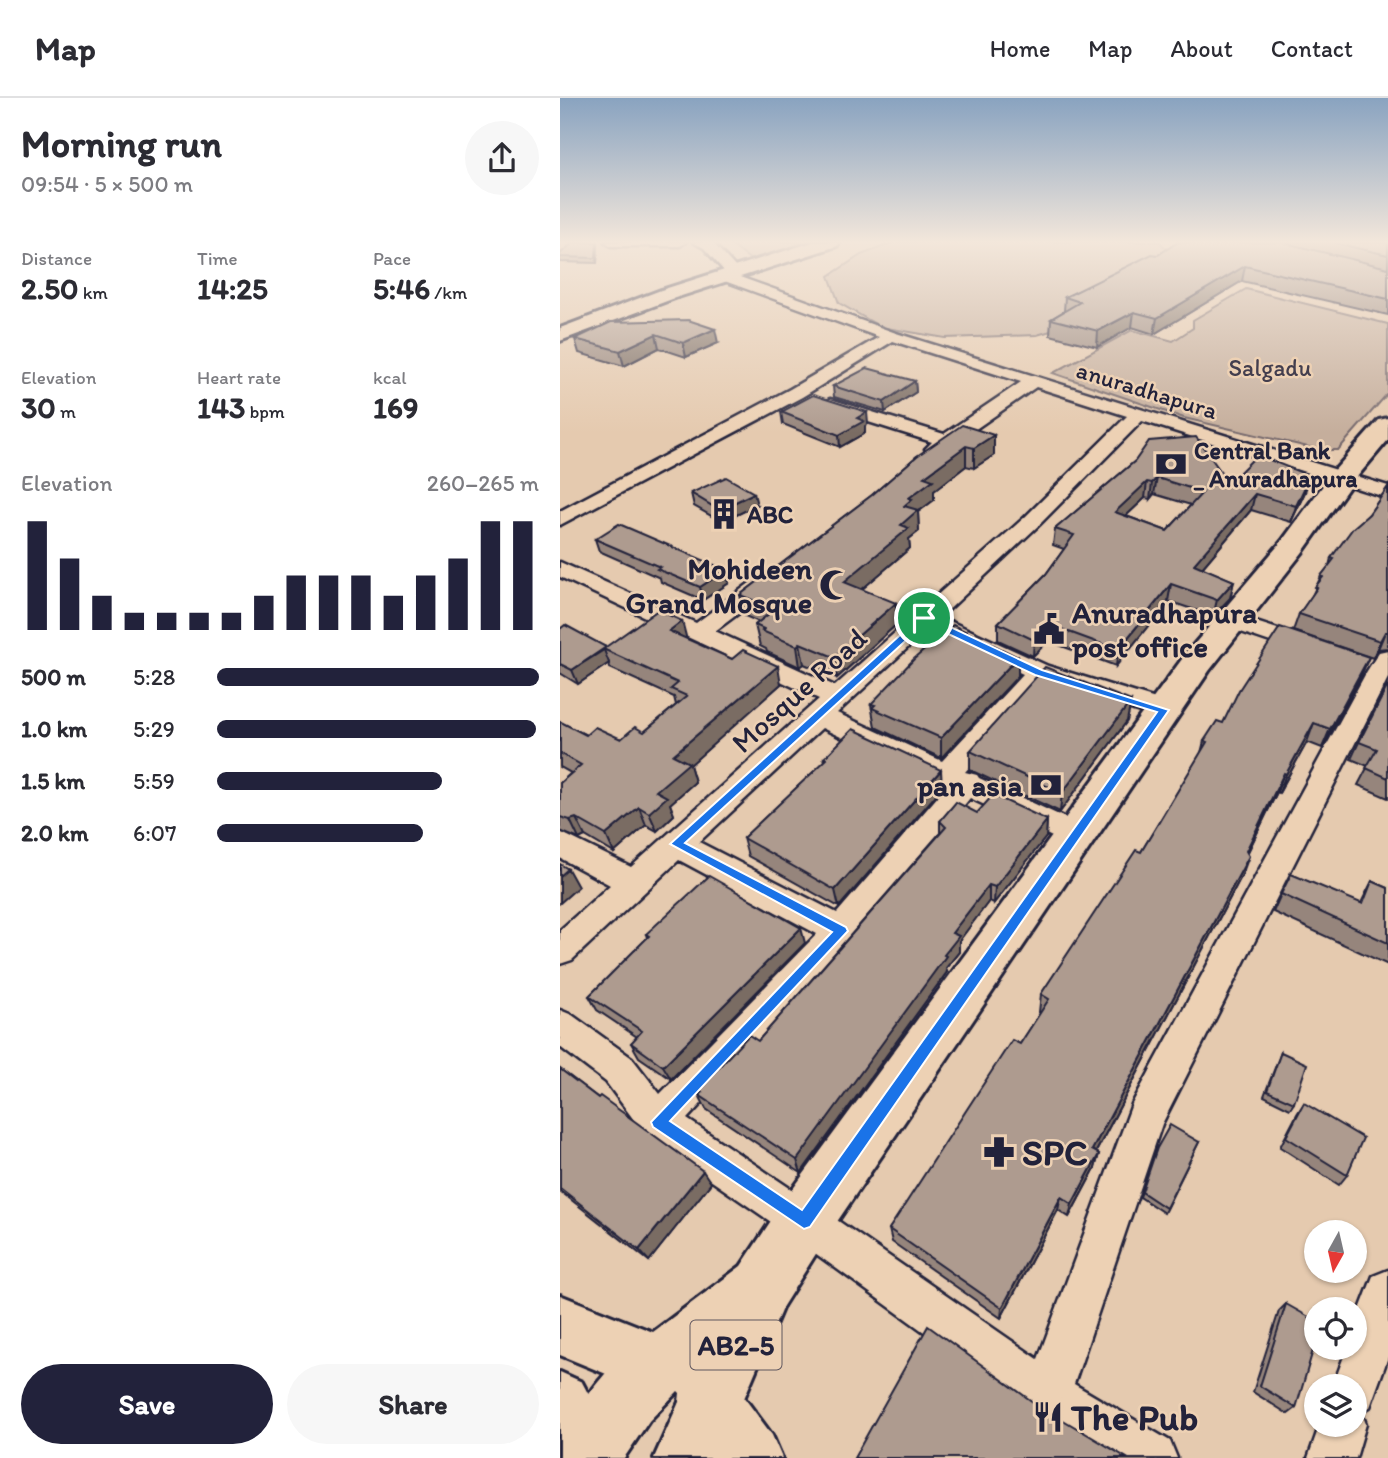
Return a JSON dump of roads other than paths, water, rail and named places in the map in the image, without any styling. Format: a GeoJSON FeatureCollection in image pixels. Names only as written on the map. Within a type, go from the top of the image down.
{"type":"FeatureCollection","features":[{"type":"Feature","properties":{"kind":"main road"},"geometry":{"type":"LineString","coordinates":[[560,335],[636,305]]}},
{"type":"Feature","properties":{"kind":"main road","name":"AB2-5"},"geometry":{"type":"LineString","coordinates":[[699,1432],[762,1285],[804,1221],[1163,710],[1292,547],[1342,478],[1388,425]]}},
{"type":"Feature","properties":{"kind":"main road","name":"AB2-5"},"geometry":{"type":"LineString","coordinates":[[660,1365],[762,1285]]}},
{"type":"Feature","properties":{"kind":"main road"},"geometry":{"type":"LineString","coordinates":[[560,1325],[660,1365]]}},
{"type":"Feature","properties":{"kind":"main road"},"geometry":{"type":"LineString","coordinates":[[589,1458],[598,1439],[622,1405],[660,1365],[677,1360],[699,1367],[713,1383],[699,1432],[749,1458]]}},
{"type":"Feature","properties":{"kind":"main road"},"geometry":{"type":"LineString","coordinates":[[560,1404],[589,1458]]}},
{"type":"Feature","properties":{"kind":"street","name":"anuradhapura"},"geometry":{"type":"LineString","coordinates":[[811,305],[891,336],[1032,382],[1388,492]]}},
{"type":"Feature","properties":{"kind":"street"},"geometry":{"type":"LineString","coordinates":[[560,519],[796,393],[891,336]]}},
{"type":"Feature","properties":{"kind":"street"},"geometry":{"type":"LineString","coordinates":[[914,466],[945,440],[1032,382]]}},
{"type":"Feature","properties":{"kind":"street"},"geometry":{"type":"LineString","coordinates":[[796,393],[945,440]]}},
{"type":"Feature","properties":{"kind":"street","name":"Mosque Road"},"geometry":{"type":"LineString","coordinates":[[560,950],[1032,521],[1138,415]]}},
{"type":"Feature","properties":{"kind":"street"},"geometry":{"type":"LineString","coordinates":[[696,633],[791,564]]}},
{"type":"Feature","properties":{"kind":"street"},"geometry":{"type":"LineString","coordinates":[[560,569],[696,633],[957,778],[1077,836]]}},
{"type":"Feature","properties":{"kind":"street"},"geometry":{"type":"LineString","coordinates":[[924,618],[1039,672],[1163,710]]}},
{"type":"Feature","properties":{"kind":"street"},"geometry":{"type":"LineString","coordinates":[[1231,621],[1329,654]]}},
{"type":"Feature","properties":{"kind":"street"},"geometry":{"type":"LineString","coordinates":[[1048,1394],[1145,1117],[1377,666]]}},
{"type":"Feature","properties":{"kind":"street"},"geometry":{"type":"LineString","coordinates":[[659,1122],[841,931],[1039,672]]}},
{"type":"Feature","properties":{"kind":"street"},"geometry":{"type":"LineString","coordinates":[[560,844],[635,883]]}},
{"type":"Feature","properties":{"kind":"street"},"geometry":{"type":"LineString","coordinates":[[676,844],[841,931]]}},
{"type":"Feature","properties":{"kind":"street"},"geometry":{"type":"LineString","coordinates":[[560,1026],[619,1070],[659,1122],[1048,1394],[1153,1458]]}},
{"type":"Feature","properties":{"kind":"street"},"geometry":{"type":"LineString","coordinates":[[1360,1374],[1388,1291]]}},
{"type":"Feature","properties":{"kind":"street"},"geometry":{"type":"LineString","coordinates":[[1332,1458],[1339,1437]]}},
{"type":"Feature","properties":{"kind":"place","name":"Central Bank _ Anuradhapura"},"geometry":{"type":"Point","coordinates":[1171,464]}},
{"type":"Feature","properties":{"kind":"place","name":"ABC"},"geometry":{"type":"Point","coordinates":[724,514]}},
{"type":"Feature","properties":{"kind":"place","name":"Mohideen Grand Mosque"},"geometry":{"type":"Point","coordinates":[835,585]}},
{"type":"Feature","properties":{"kind":"place","name":"Anuradhapura post office"},"geometry":{"type":"Point","coordinates":[1049,629]}},
{"type":"Feature","properties":{"kind":"place","name":"pan asia"},"geometry":{"type":"Point","coordinates":[1046,785]}},
{"type":"Feature","properties":{"kind":"place","name":"SPC"},"geometry":{"type":"Point","coordinates":[999,1152]}},
{"type":"Feature","properties":{"kind":"place","name":"The Pub"},"geometry":{"type":"Point","coordinates":[1048,1417]}},
{"type":"Feature","properties":{"kind":"park label","name":"Salgadu"},"geometry":{"type":"Point","coordinates":[1270,367]}}]}
